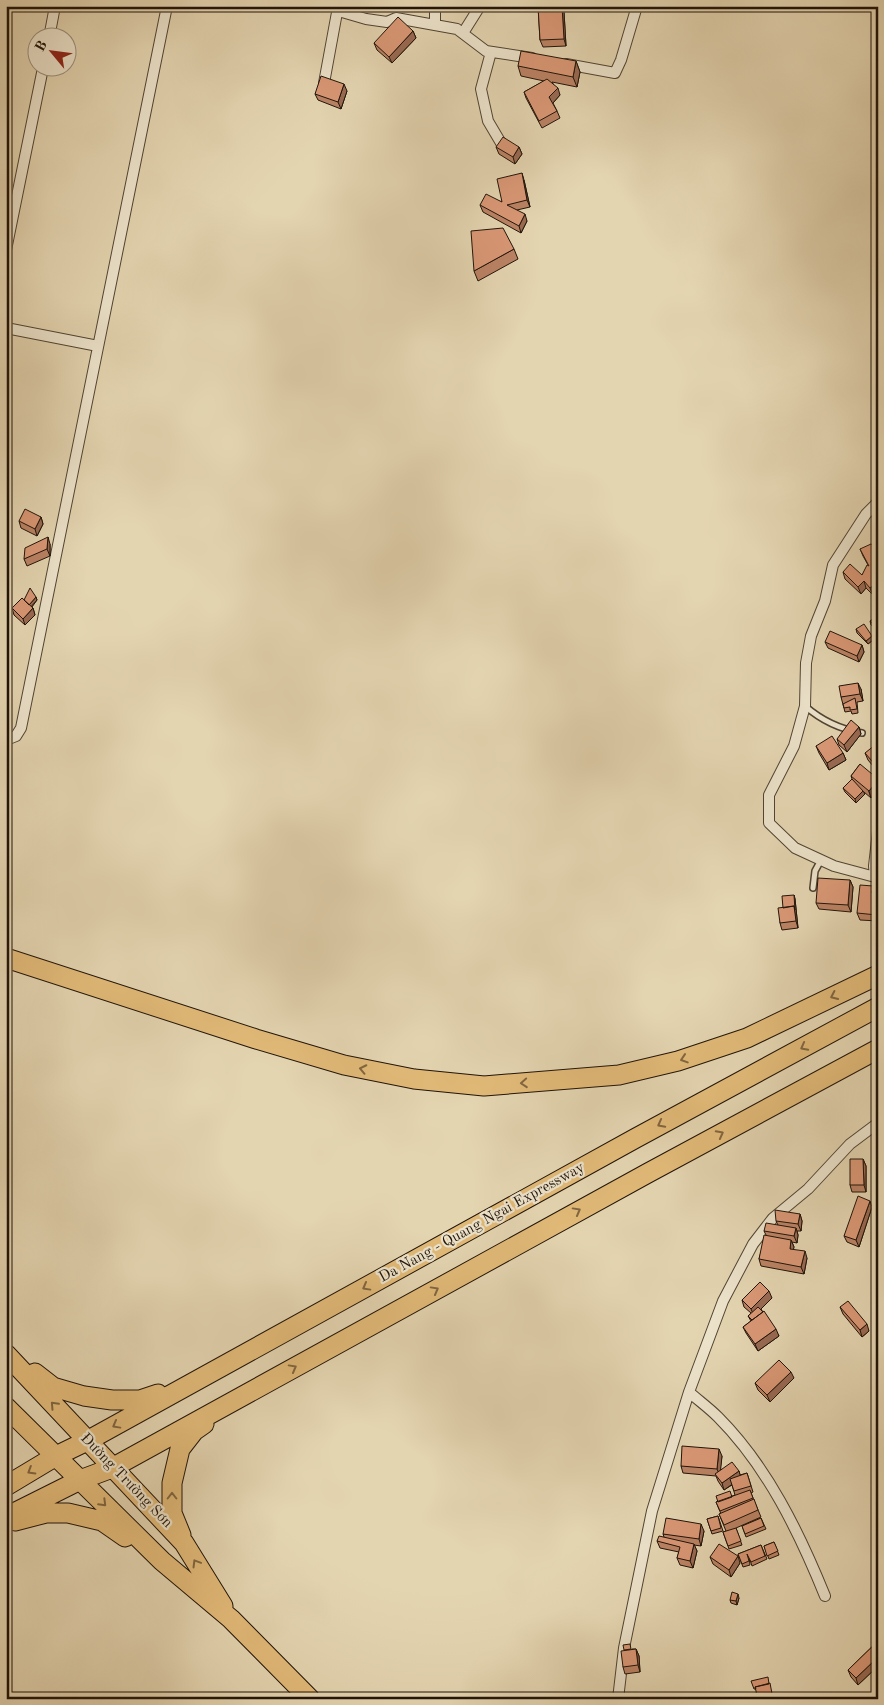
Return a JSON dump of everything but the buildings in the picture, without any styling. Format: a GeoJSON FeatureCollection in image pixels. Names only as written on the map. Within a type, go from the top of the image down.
{"type":"FeatureCollection","features":[{"type":"Feature","properties":{"kind":"highway"},"geometry":{"type":"LineString","coordinates":[[6,958],[256,1039],[344,1065],[414,1080],[484,1086],[619,1075],[678,1061],[746,1038],[878,975]]}},
{"type":"Feature","properties":{"kind":"highway","name":"Da Nang - Quang Ngai Expressway"},"geometry":{"type":"LineString","coordinates":[[6,1486],[56,1456],[87,1441],[644,1133],[878,1007]]}},
{"type":"Feature","properties":{"kind":"highway"},"geometry":{"type":"LineString","coordinates":[[6,1516],[80,1480],[112,1468],[648,1173],[878,1049]]}},
{"type":"Feature","properties":{"kind":"highway"},"geometry":{"type":"LineString","coordinates":[[6,1349],[19,1362],[53,1386],[84,1396],[112,1400],[140,1400],[176,1388],[254,1349]]}},
{"type":"Feature","properties":{"kind":"highway","name":"Đường Trường Sơn"},"geometry":{"type":"LineString","coordinates":[[6,1354],[184,1543],[231,1619]]}},
{"type":"Feature","properties":{"kind":"highway"},"geometry":{"type":"LineString","coordinates":[[184,1543],[172,1512],[172,1482],[180,1450],[194,1431],[270,1380]]}},
{"type":"Feature","properties":{"kind":"highway","name":"Đường Trường Sơn"},"geometry":{"type":"LineString","coordinates":[[6,1407],[162,1561],[231,1619],[310,1699]]}},
{"type":"Feature","properties":{"kind":"highway"},"geometry":{"type":"LineString","coordinates":[[6,1524],[46,1513],[68,1513],[102,1521],[162,1561]]}},
{"type":"Feature","properties":{"kind":"street"},"geometry":{"type":"LineString","coordinates":[[51,28],[55,6]]}},
{"type":"Feature","properties":{"kind":"street"},"geometry":{"type":"LineString","coordinates":[[6,740],[16,736],[20,728],[167,6]]}},
{"type":"Feature","properties":{"kind":"street"},"geometry":{"type":"LineString","coordinates":[[435,6],[435,25]]}},
{"type":"Feature","properties":{"kind":"street"},"geometry":{"type":"LineString","coordinates":[[462,34],[480,6]]}},
{"type":"Feature","properties":{"kind":"street"},"geometry":{"type":"LineString","coordinates":[[559,63],[615,73],[621,60],[636,6]]}},
{"type":"Feature","properties":{"kind":"street"},"geometry":{"type":"LineString","coordinates":[[337,7],[342,12],[366,19],[387,22],[396,18],[457,29],[486,51],[540,59]]}},
{"type":"Feature","properties":{"kind":"street"},"geometry":{"type":"LineString","coordinates":[[324,83],[337,7]]}},
{"type":"Feature","properties":{"kind":"street"},"geometry":{"type":"LineString","coordinates":[[491,52],[481,89],[488,121],[501,142]]}},
{"type":"Feature","properties":{"kind":"street"},"geometry":{"type":"LineString","coordinates":[[6,250],[41,78]]}},
{"type":"Feature","properties":{"kind":"street"},"geometry":{"type":"LineString","coordinates":[[6,328],[98,346]]}},
{"type":"Feature","properties":{"kind":"street"},"geometry":{"type":"LineString","coordinates":[[878,502],[866,514],[833,564],[824,601],[811,636],[806,662],[805,706],[794,746],[769,795],[769,823],[795,848],[834,866],[876,879],[874,866],[878,831]]}},
{"type":"Feature","properties":{"kind":"street"},"geometry":{"type":"LineString","coordinates":[[618,1699],[624,1648],[652,1511],[689,1392],[723,1301],[753,1244],[773,1218],[808,1189],[850,1144],[878,1123]]}},
{"type":"Feature","properties":{"kind":"street"},"geometry":{"type":"LineString","coordinates":[[689,1392],[716,1415],[748,1451],[785,1510],[812,1564],[825,1596]]}},
{"type":"Feature","properties":{"kind":"lane"},"geometry":{"type":"LineString","coordinates":[[805,706],[827,723],[848,731],[862,733]]}},
{"type":"Feature","properties":{"kind":"lane"},"geometry":{"type":"LineString","coordinates":[[813,888],[815,871],[821,860]]}}]}
